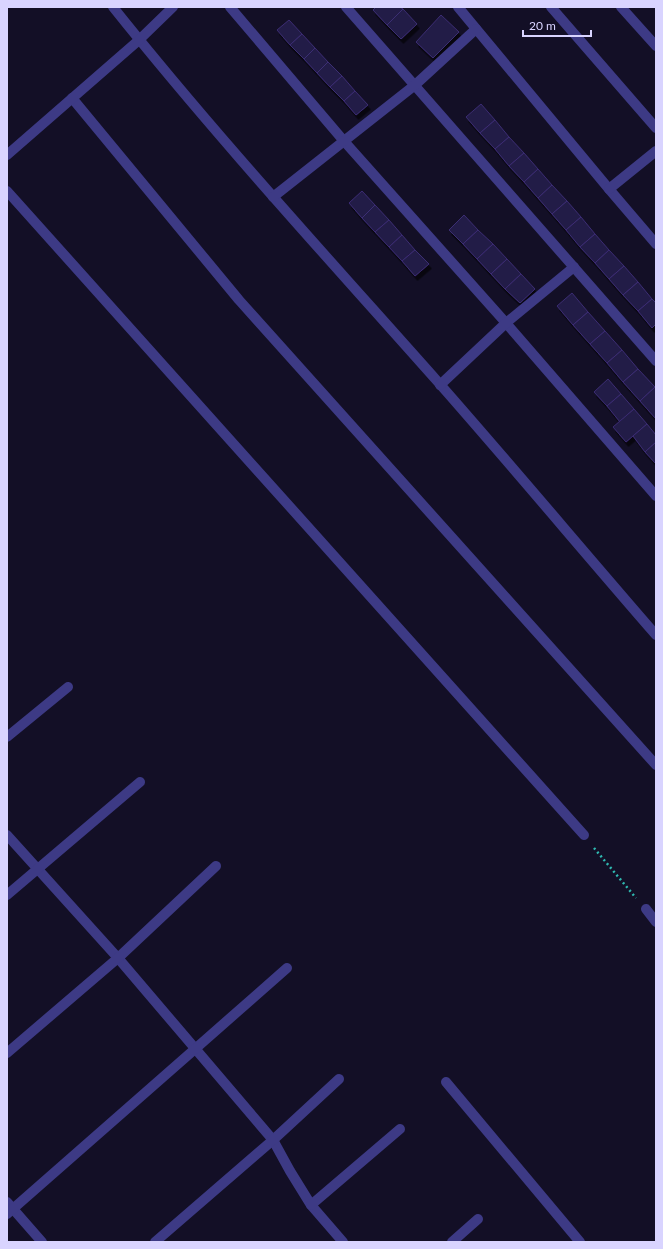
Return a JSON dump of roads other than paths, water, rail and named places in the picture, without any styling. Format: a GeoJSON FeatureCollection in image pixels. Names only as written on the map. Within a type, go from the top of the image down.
{"type":"FeatureCollection","features":[{"type":"Feature","properties":{"kind":"street"},"geometry":{"type":"LineString","coordinates":[[113,7],[139,40],[273,197],[440,385],[656,635]]}},
{"type":"Feature","properties":{"kind":"street"},"geometry":{"type":"LineString","coordinates":[[7,155],[139,40],[173,7]]}},
{"type":"Feature","properties":{"kind":"street"},"geometry":{"type":"LineString","coordinates":[[230,7],[343,140],[506,323],[656,496]]}},
{"type":"Feature","properties":{"kind":"street"},"geometry":{"type":"LineString","coordinates":[[346,7],[656,361]]}},
{"type":"Feature","properties":{"kind":"street"},"geometry":{"type":"LineString","coordinates":[[458,7],[656,244]]}},
{"type":"Feature","properties":{"kind":"street"},"geometry":{"type":"LineString","coordinates":[[551,7],[656,128]]}},
{"type":"Feature","properties":{"kind":"street"},"geometry":{"type":"LineString","coordinates":[[621,7],[656,46]]}},
{"type":"Feature","properties":{"kind":"street"},"geometry":{"type":"LineString","coordinates":[[273,197],[414,85],[476,29]]}},
{"type":"Feature","properties":{"kind":"street"},"geometry":{"type":"LineString","coordinates":[[72,98],[239,300],[656,765]]}},
{"type":"Feature","properties":{"kind":"street"},"geometry":{"type":"LineString","coordinates":[[609,189],[656,151]]}},
{"type":"Feature","properties":{"kind":"street"},"geometry":{"type":"LineString","coordinates":[[7,191],[584,835]]}},
{"type":"Feature","properties":{"kind":"street"},"geometry":{"type":"LineString","coordinates":[[440,385],[506,323],[574,267]]}},
{"type":"Feature","properties":{"kind":"street"},"geometry":{"type":"LineString","coordinates":[[7,737],[68,687]]}},
{"type":"Feature","properties":{"kind":"street"},"geometry":{"type":"LineString","coordinates":[[7,895],[140,782]]}},
{"type":"Feature","properties":{"kind":"street"},"geometry":{"type":"LineString","coordinates":[[7,835],[118,958],[273,1140],[290,1171],[312,1205],[343,1242]]}},
{"type":"Feature","properties":{"kind":"street"},"geometry":{"type":"LineString","coordinates":[[7,1053],[118,958],[216,866]]}},
{"type":"Feature","properties":{"kind":"street"},"geometry":{"type":"LineString","coordinates":[[646,909],[656,922]]}},
{"type":"Feature","properties":{"kind":"street"},"geometry":{"type":"LineString","coordinates":[[42,1242],[9,1208],[287,968]]}},
{"type":"Feature","properties":{"kind":"street"},"geometry":{"type":"LineString","coordinates":[[155,1242],[273,1140],[339,1080]]}},
{"type":"Feature","properties":{"kind":"street"},"geometry":{"type":"LineString","coordinates":[[446,1082],[580,1242]]}},
{"type":"Feature","properties":{"kind":"street"},"geometry":{"type":"LineString","coordinates":[[312,1205],[400,1129]]}},
{"type":"Feature","properties":{"kind":"street"},"geometry":{"type":"LineString","coordinates":[[452,1242],[478,1219]]}}]}
